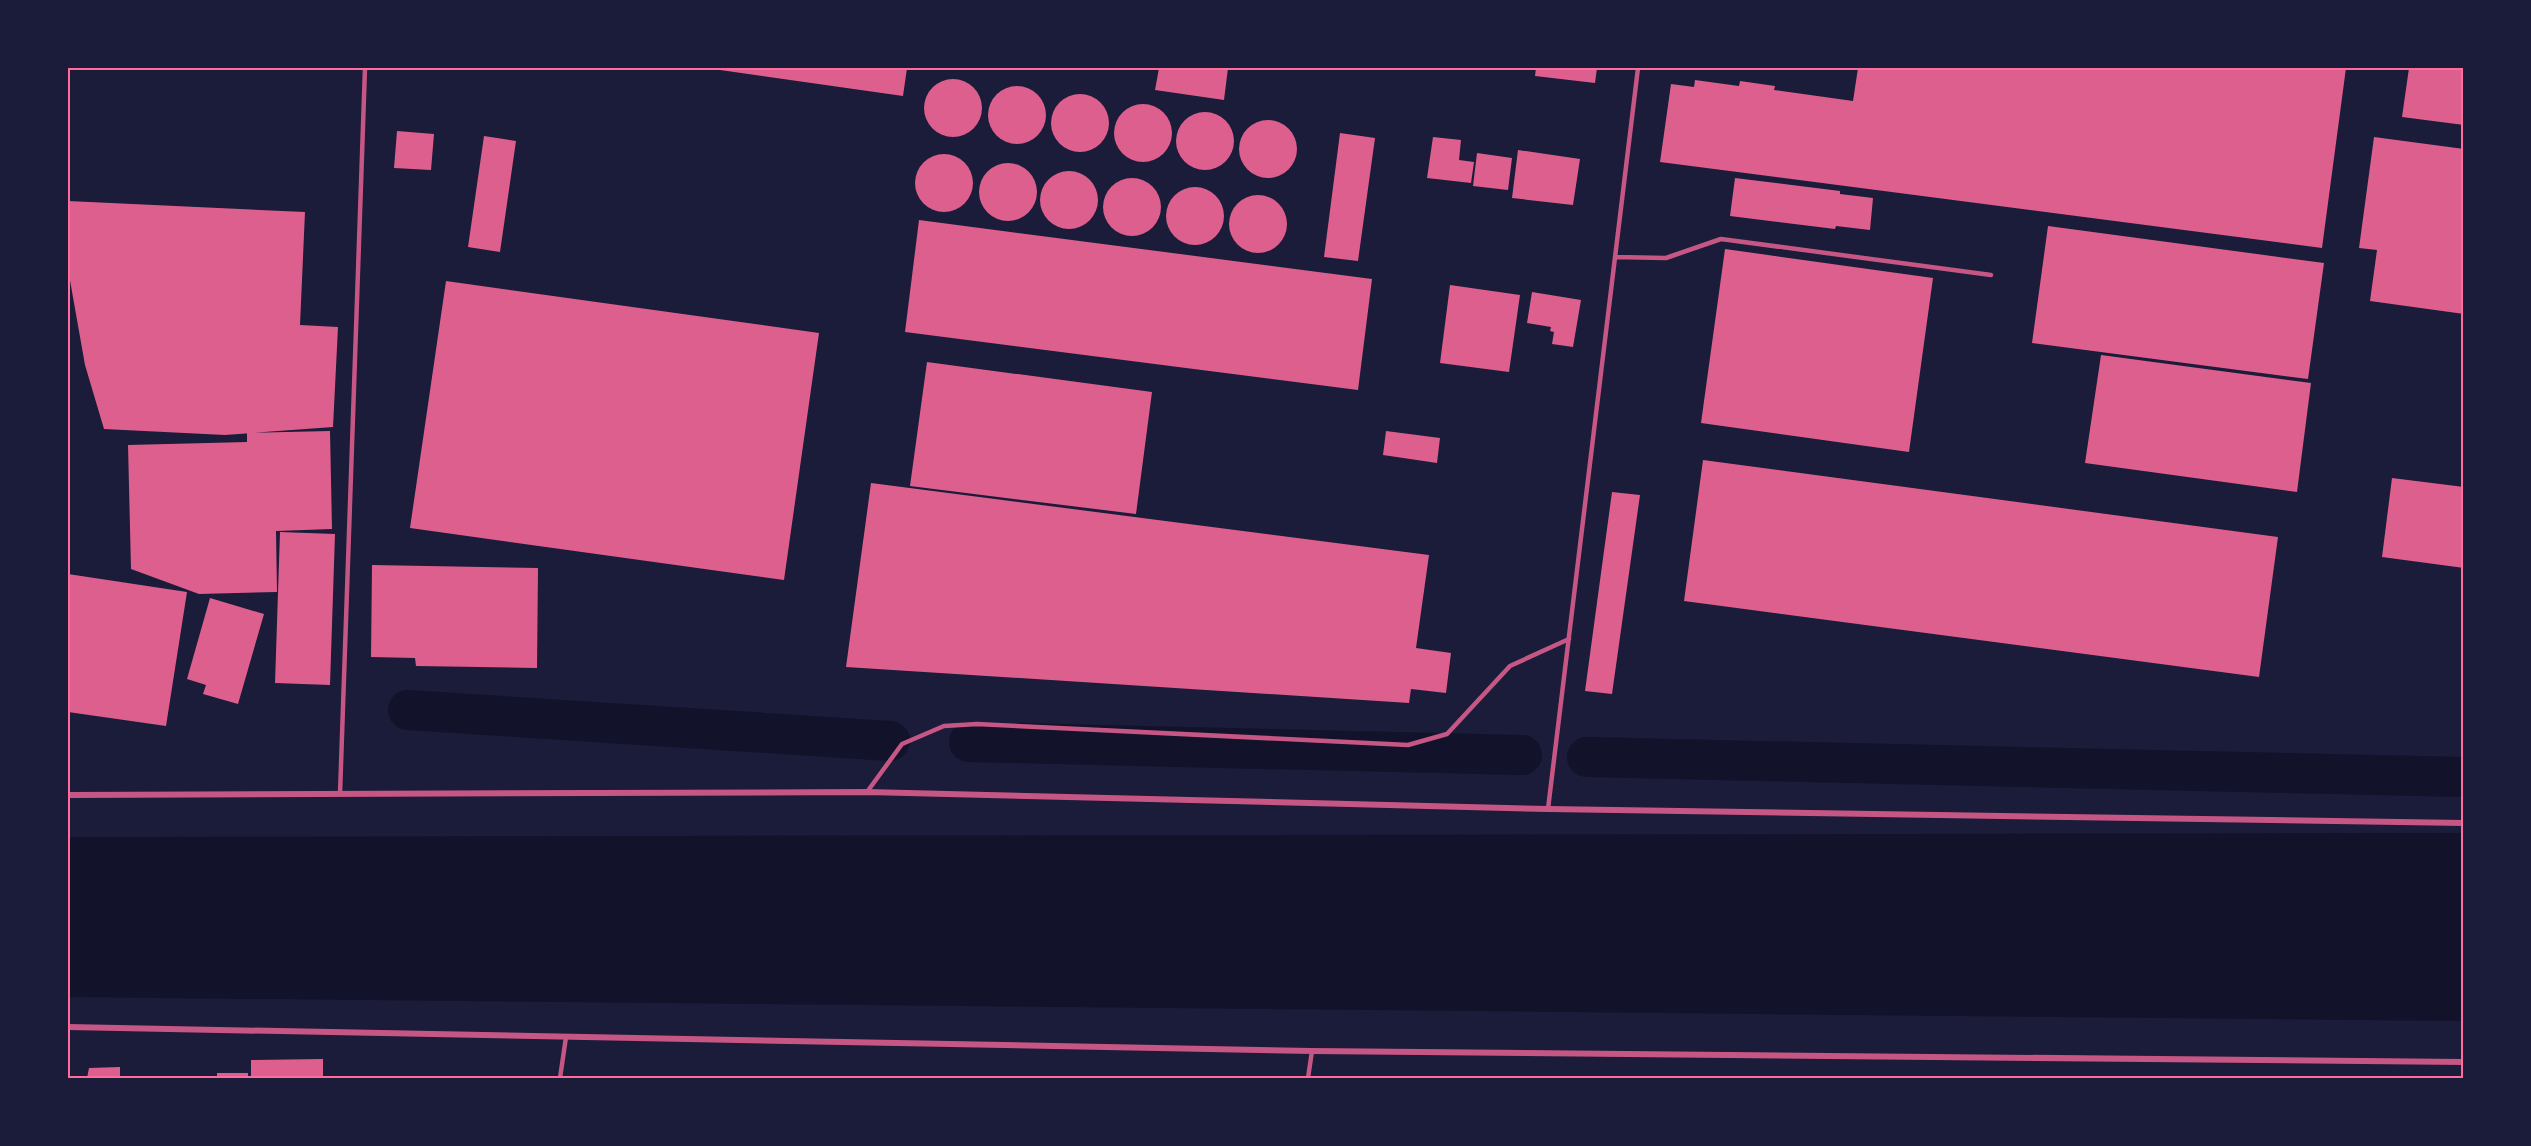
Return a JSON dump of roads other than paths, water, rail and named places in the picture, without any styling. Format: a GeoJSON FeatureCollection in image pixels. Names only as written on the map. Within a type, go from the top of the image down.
{"type":"FeatureCollection","features":[{"type":"Feature","properties":{"kind":"street"},"geometry":{"type":"LineString","coordinates":[[68,795],[867,792],[1548,809],[2463,823]]}},
{"type":"Feature","properties":{"kind":"street"},"geometry":{"type":"LineString","coordinates":[[68,1027],[1312,1051],[2463,1062]]}},
{"type":"Feature","properties":{"kind":"lane"},"geometry":{"type":"LineString","coordinates":[[340,794],[365,68]]}},
{"type":"Feature","properties":{"kind":"lane"},"geometry":{"type":"LineString","coordinates":[[1548,809],[1638,68]]}},
{"type":"Feature","properties":{"kind":"lane"},"geometry":{"type":"LineString","coordinates":[[1615,257],[1666,258],[1721,239],[1991,275]]}},
{"type":"Feature","properties":{"kind":"lane"},"geometry":{"type":"LineString","coordinates":[[867,792],[902,744],[944,726],[977,724],[1408,745],[1447,735],[1510,666],[1569,639]]}},
{"type":"Feature","properties":{"kind":"lane"},"geometry":{"type":"LineString","coordinates":[[560,1078],[567,1037]]}},
{"type":"Feature","properties":{"kind":"lane"},"geometry":{"type":"LineString","coordinates":[[1308,1078],[1312,1051]]}},
{"type":"Feature","properties":{"kind":"waterway"},"geometry":{"type":"LineString","coordinates":[[408,710],[890,741]]}},
{"type":"Feature","properties":{"kind":"waterway"},"geometry":{"type":"LineString","coordinates":[[969,742],[1522,755]]}},
{"type":"Feature","properties":{"kind":"waterway"},"geometry":{"type":"LineString","coordinates":[[1587,757],[2464,777]]}}]}
